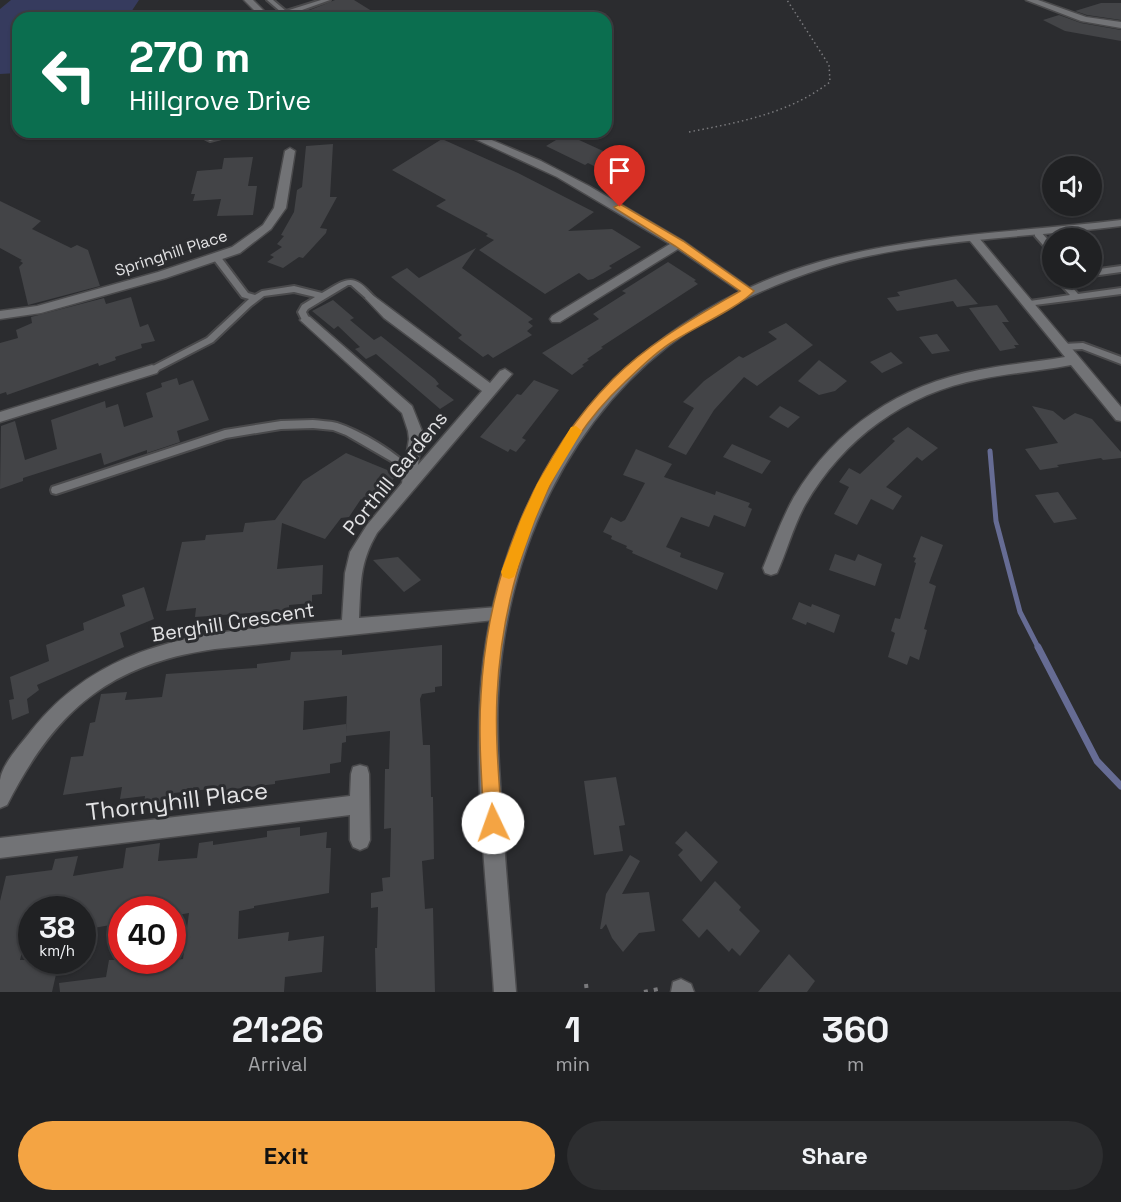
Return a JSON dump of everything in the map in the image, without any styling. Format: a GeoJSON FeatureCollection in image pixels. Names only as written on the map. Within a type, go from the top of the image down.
{"type":"FeatureCollection","features":[{"type":"Feature","properties":{"kind":"street"},"geometry":{"type":"LineString","coordinates":[[1030,0],[1084,19],[1121,25]]}},
{"type":"Feature","properties":{"kind":"street"},"geometry":{"type":"LineString","coordinates":[[478,138],[559,174],[620,207],[679,243],[748,291]]}},
{"type":"Feature","properties":{"kind":"street","name":"Springhill Place"},"geometry":{"type":"LineString","coordinates":[[0,315],[37,310],[217,258],[248,243],[267,227],[280,208],[290,151]]}},
{"type":"Feature","properties":{"kind":"street"},"geometry":{"type":"LineString","coordinates":[[505,992],[488,740],[489,694],[498,614],[509,569],[528,519],[560,454],[580,425],[618,381],[640,361],[669,338],[748,291],[818,266],[890,249],[1121,223]]}},
{"type":"Feature","properties":{"kind":"street"},"geometry":{"type":"LineString","coordinates":[[975,240],[1121,416]]}},
{"type":"Feature","properties":{"kind":"street"},"geometry":{"type":"LineString","coordinates":[[556,319],[679,243]]}},
{"type":"Feature","properties":{"kind":"street"},"geometry":{"type":"LineString","coordinates":[[371,298],[388,315],[490,390]]}},
{"type":"Feature","properties":{"kind":"street"},"geometry":{"type":"LineString","coordinates":[[306,320],[407,410],[415,421],[417,444],[409,479]]}},
{"type":"Feature","properties":{"kind":"street"},"geometry":{"type":"LineString","coordinates":[[771,568],[799,503],[826,460],[868,419],[927,388],[978,375],[1075,360]]}},
{"type":"Feature","properties":{"kind":"street"},"geometry":{"type":"LineString","coordinates":[[0,417],[152,370]]}},
{"type":"Feature","properties":{"kind":"street","name":"Porthill Gardens"},"geometry":{"type":"LineString","coordinates":[[350,626],[353,573],[358,552],[372,529],[409,479],[505,374]]}},
{"type":"Feature","properties":{"kind":"street","name":"Berghill Crescent"},"geometry":{"type":"LineString","coordinates":[[0,798],[37,735],[60,710],[83,691],[128,664],[160,652],[190,646],[350,626],[498,614]]}},
{"type":"Feature","properties":{"kind":"street"},"geometry":{"type":"LineString","coordinates":[[360,774],[360,840]]}},
{"type":"Feature","properties":{"kind":"street","name":"Thornyhill Place"},"geometry":{"type":"LineString","coordinates":[[0,848],[360,804]]}},
{"type":"Feature","properties":{"kind":"lane"},"geometry":{"type":"LineString","coordinates":[[251,2],[271,0],[284,12]]}},
{"type":"Feature","properties":{"kind":"lane"},"geometry":{"type":"LineString","coordinates":[[292,12],[327,0]]}},
{"type":"Feature","properties":{"kind":"lane"},"geometry":{"type":"LineString","coordinates":[[210,139],[214,138]]}},
{"type":"Feature","properties":{"kind":"lane"},"geometry":{"type":"LineString","coordinates":[[1038,234],[1042,239]]}},
{"type":"Feature","properties":{"kind":"lane"},"geometry":{"type":"LineString","coordinates":[[217,258],[245,295],[255,298]]}},
{"type":"Feature","properties":{"kind":"lane"},"geometry":{"type":"LineString","coordinates":[[1102,272],[1121,269]]}},
{"type":"Feature","properties":{"kind":"lane"},"geometry":{"type":"LineString","coordinates":[[306,320],[303,310],[321,296],[351,281],[371,298]]}},
{"type":"Feature","properties":{"kind":"lane"},"geometry":{"type":"LineString","coordinates":[[1068,288],[1077,298]]}},
{"type":"Feature","properties":{"kind":"lane"},"geometry":{"type":"LineString","coordinates":[[152,370],[210,340],[262,294],[286,290],[308,291],[321,296]]}},
{"type":"Feature","properties":{"kind":"lane"},"geometry":{"type":"LineString","coordinates":[[1030,304],[1121,291]]}},
{"type":"Feature","properties":{"kind":"lane"},"geometry":{"type":"LineString","coordinates":[[1064,347],[1083,346],[1121,361]]}},
{"type":"Feature","properties":{"kind":"lane"},"geometry":{"type":"LineString","coordinates":[[56,490],[225,434],[313,424],[334,426],[349,432],[395,458],[409,479]]}},
{"type":"Feature","properties":{"kind":"path"},"geometry":{"type":"LineString","coordinates":[[689,132],[785,111],[814,95],[830,82],[829,64],[787,0]]}},
{"type":"Feature","properties":{"kind":"path"},"geometry":{"type":"LineString","coordinates":[[586,984],[587,992]]}},
{"type":"Feature","properties":{"kind":"shaded area"},"geometry":{"type":"Polygon","coordinates":[[[11,0],[139,0],[131,12],[12,12],[12,73],[0,74],[0,9],[11,0]]]}},
{"type":"Feature","properties":{"kind":"building"},"geometry":{"type":"Polygon","coordinates":[[[335,0],[354,0],[373,12],[305,12],[335,0]]]}},
{"type":"Feature","properties":{"kind":"building"},"geometry":{"type":"Polygon","coordinates":[[[1101,3],[1121,3],[1121,20],[1075,11],[1101,3]]]}},
{"type":"Feature","properties":{"kind":"building"},"geometry":{"type":"Polygon","coordinates":[[[1059,15],[1081,23],[1121,30],[1121,41],[1065,31],[1043,20],[1059,15]]]}},
{"type":"Feature","properties":{"kind":"building"},"geometry":{"type":"Polygon","coordinates":[[[559,138],[575,138],[614,156],[596,167],[588,163],[585,165],[546,146],[559,138]]]}},
{"type":"Feature","properties":{"kind":"building"},"geometry":{"type":"Polygon","coordinates":[[[442,139],[518,173],[594,212],[568,231],[612,229],[641,247],[609,266],[612,268],[593,279],[588,280],[579,273],[545,294],[479,250],[494,240],[486,236],[488,234],[436,206],[446,200],[392,170],[442,139]]]}},
{"type":"Feature","properties":{"kind":"building"},"geometry":{"type":"Polygon","coordinates":[[[333,144],[330,197],[337,197],[320,228],[327,229],[326,233],[303,258],[299,257],[283,268],[267,262],[274,257],[270,255],[282,247],[277,244],[284,236],[281,235],[294,212],[297,190],[302,187],[306,146],[333,144]]]}},
{"type":"Feature","properties":{"kind":"building"},"geometry":{"type":"Polygon","coordinates":[[[253,157],[248,186],[257,186],[253,215],[217,216],[221,199],[193,201],[195,194],[191,194],[197,171],[222,169],[224,158],[253,157]]]}},
{"type":"Feature","properties":{"kind":"building"},"geometry":{"type":"Polygon","coordinates":[[[0,201],[41,221],[32,229],[71,248],[77,245],[88,250],[100,286],[28,305],[19,267],[23,263],[20,261],[22,260],[0,248],[0,201]]]}},
{"type":"Feature","properties":{"kind":"building"},"geometry":{"type":"Polygon","coordinates":[[[476,248],[462,268],[533,319],[528,322],[533,326],[527,331],[532,335],[493,358],[488,354],[483,357],[458,338],[462,335],[391,277],[407,268],[419,278],[476,248]]]}},
{"type":"Feature","properties":{"kind":"building"},"geometry":{"type":"Polygon","coordinates":[[[668,262],[696,280],[694,281],[698,284],[601,347],[603,348],[587,359],[589,360],[582,365],[584,366],[572,375],[542,353],[599,319],[593,314],[626,293],[622,291],[668,262]]]}},
{"type":"Feature","properties":{"kind":"building"},"geometry":{"type":"Polygon","coordinates":[[[956,279],[978,304],[957,307],[953,301],[897,311],[887,298],[900,296],[897,292],[956,279]]]}},
{"type":"Feature","properties":{"kind":"building"},"geometry":{"type":"Polygon","coordinates":[[[131,297],[140,327],[148,324],[155,341],[141,344],[142,348],[115,357],[116,360],[99,366],[98,363],[7,395],[6,392],[0,394],[0,343],[18,338],[16,330],[32,323],[31,317],[104,298],[106,304],[131,297]]]}},
{"type":"Feature","properties":{"kind":"building"},"geometry":{"type":"Polygon","coordinates":[[[333,300],[354,318],[350,320],[374,340],[381,336],[435,379],[439,384],[436,386],[454,400],[440,409],[376,354],[366,359],[355,349],[360,347],[338,326],[334,329],[312,311],[333,300]]]}},
{"type":"Feature","properties":{"kind":"building"},"geometry":{"type":"Polygon","coordinates":[[[997,305],[1009,322],[1002,322],[1019,345],[1014,345],[1016,348],[1000,351],[969,308],[997,305]]]}},
{"type":"Feature","properties":{"kind":"building"},"geometry":{"type":"Polygon","coordinates":[[[786,323],[813,345],[757,386],[744,377],[714,410],[686,455],[668,447],[694,408],[683,402],[704,381],[739,356],[743,358],[777,339],[768,332],[786,323]]]}},
{"type":"Feature","properties":{"kind":"building"},"geometry":{"type":"Polygon","coordinates":[[[937,334],[950,351],[932,354],[919,337],[937,334]]]}},
{"type":"Feature","properties":{"kind":"building"},"geometry":{"type":"Polygon","coordinates":[[[891,352],[903,363],[882,373],[870,362],[891,352]]]}},
{"type":"Feature","properties":{"kind":"building"},"geometry":{"type":"Polygon","coordinates":[[[819,360],[847,381],[835,391],[819,395],[798,381],[819,360]]]}},
{"type":"Feature","properties":{"kind":"building"},"geometry":{"type":"Polygon","coordinates":[[[177,378],[179,385],[193,380],[209,420],[177,431],[180,442],[147,453],[147,450],[104,465],[101,453],[23,478],[23,481],[0,489],[1,426],[15,421],[25,460],[57,449],[51,420],[105,401],[106,408],[118,404],[124,427],[153,417],[146,393],[162,387],[161,383],[177,378]]]}},
{"type":"Feature","properties":{"kind":"building"},"geometry":{"type":"Polygon","coordinates":[[[534,380],[559,390],[522,438],[526,440],[516,452],[510,449],[508,452],[480,437],[517,394],[521,395],[534,380]]]}},
{"type":"Feature","properties":{"kind":"building"},"geometry":{"type":"Polygon","coordinates":[[[780,406],[800,417],[788,428],[769,417],[780,406]]]}},
{"type":"Feature","properties":{"kind":"building"},"geometry":{"type":"Polygon","coordinates":[[[1032,406],[1053,411],[1064,420],[1075,413],[1092,419],[1121,452],[1121,458],[1103,460],[1101,458],[1040,470],[1025,449],[1058,443],[1032,406]]]}},
{"type":"Feature","properties":{"kind":"building"},"geometry":{"type":"Polygon","coordinates":[[[908,427],[938,448],[922,461],[917,457],[886,487],[902,496],[893,510],[871,499],[857,525],[834,514],[849,487],[839,482],[849,468],[860,474],[895,441],[892,439],[908,427]]]}},
{"type":"Feature","properties":{"kind":"building"},"geometry":{"type":"Polygon","coordinates":[[[732,444],[771,461],[762,474],[723,457],[732,444]]]}},
{"type":"Feature","properties":{"kind":"building"},"geometry":{"type":"Polygon","coordinates":[[[636,449],[672,464],[664,477],[715,495],[716,491],[750,503],[748,507],[752,509],[745,527],[714,515],[709,527],[681,517],[666,547],[681,553],[680,557],[724,573],[717,590],[632,553],[633,551],[626,548],[627,546],[611,539],[612,536],[603,532],[611,517],[621,522],[625,520],[645,483],[623,475],[636,449]]]}},
{"type":"Feature","properties":{"kind":"building"},"geometry":{"type":"Polygon","coordinates":[[[346,453],[397,474],[371,509],[361,499],[349,517],[341,518],[325,539],[282,523],[277,569],[323,565],[322,594],[312,595],[312,603],[289,605],[289,610],[195,617],[196,608],[166,611],[182,542],[205,540],[206,535],[243,532],[245,523],[275,520],[303,481],[346,453]]]}},
{"type":"Feature","properties":{"kind":"building"},"geometry":{"type":"Polygon","coordinates":[[[1058,492],[1077,519],[1054,523],[1035,495],[1058,492]]]}},
{"type":"Feature","properties":{"kind":"building"},"geometry":{"type":"Polygon","coordinates":[[[921,536],[943,545],[929,583],[936,586],[924,629],[927,630],[919,660],[910,656],[907,665],[888,657],[895,633],[891,631],[895,618],[900,619],[916,563],[914,562],[916,558],[913,557],[921,536]]]}},
{"type":"Feature","properties":{"kind":"building"},"geometry":{"type":"Polygon","coordinates":[[[835,554],[855,561],[858,554],[882,564],[875,586],[829,570],[835,554]]]}},
{"type":"Feature","properties":{"kind":"building"},"geometry":{"type":"Polygon","coordinates":[[[398,557],[421,580],[404,592],[373,560],[398,557]]]}},
{"type":"Feature","properties":{"kind":"building"},"geometry":{"type":"Polygon","coordinates":[[[144,587],[154,619],[120,633],[124,647],[37,685],[39,690],[27,699],[29,713],[12,720],[9,700],[14,699],[10,677],[49,661],[46,645],[84,630],[83,623],[125,606],[122,595],[144,587]]]}},
{"type":"Feature","properties":{"kind":"building"},"geometry":{"type":"Polygon","coordinates":[[[799,602],[811,607],[812,604],[840,615],[834,633],[807,622],[806,625],[792,619],[799,602]]]}},
{"type":"Feature","properties":{"kind":"building"},"geometry":{"type":"Polygon","coordinates":[[[442,645],[442,686],[435,687],[435,692],[422,694],[420,699],[423,745],[430,745],[431,797],[433,797],[434,859],[422,861],[425,909],[433,908],[435,992],[376,992],[375,948],[377,948],[378,907],[371,908],[371,893],[383,891],[382,878],[390,877],[391,828],[384,829],[385,769],[389,769],[390,731],[346,736],[346,742],[342,743],[341,762],[330,764],[330,773],[275,781],[275,784],[210,792],[210,789],[174,793],[173,800],[144,804],[145,796],[120,799],[122,787],[63,795],[71,757],[83,756],[90,723],[95,722],[101,694],[127,692],[125,700],[162,697],[166,674],[257,668],[257,664],[290,660],[291,652],[342,650],[342,655],[442,645]],[[347,696],[304,701],[303,730],[346,724],[346,733],[347,696]]]}},
{"type":"Feature","properties":{"kind":"building"},"geometry":{"type":"Polygon","coordinates":[[[616,777],[625,825],[619,826],[623,851],[594,855],[584,781],[616,777]]]}},
{"type":"Feature","properties":{"kind":"building"},"geometry":{"type":"Polygon","coordinates":[[[300,827],[300,836],[327,832],[326,848],[331,848],[329,893],[254,906],[254,908],[239,911],[238,939],[289,932],[288,941],[324,936],[322,972],[285,977],[284,992],[60,992],[59,983],[106,977],[108,966],[108,974],[186,974],[186,936],[189,913],[186,914],[186,896],[108,896],[108,925],[96,928],[96,896],[18,896],[18,974],[56,974],[52,992],[0,992],[0,901],[6,876],[52,870],[55,859],[78,856],[73,876],[123,868],[126,848],[160,843],[158,861],[197,858],[199,843],[213,841],[213,845],[267,837],[267,831],[300,827]]]}},
{"type":"Feature","properties":{"kind":"building"},"geometry":{"type":"Polygon","coordinates":[[[686,831],[718,862],[701,882],[678,855],[683,850],[675,843],[686,831]]]}},
{"type":"Feature","properties":{"kind":"building"},"geometry":{"type":"Polygon","coordinates":[[[630,855],[640,861],[622,894],[649,892],[655,931],[639,933],[623,952],[612,938],[606,924],[600,929],[606,894],[630,855]]]}},
{"type":"Feature","properties":{"kind":"building"},"geometry":{"type":"Polygon","coordinates":[[[715,881],[741,907],[739,910],[760,931],[740,956],[732,948],[729,952],[707,929],[699,938],[682,920],[715,881]]]}},
{"type":"Feature","properties":{"kind":"building"},"geometry":{"type":"Polygon","coordinates":[[[789,954],[815,981],[807,992],[758,992],[789,954]]]}},
{"type":"Feature","properties":{"kind":"waterway"},"geometry":{"type":"LineString","coordinates":[[990,451],[996,521],[1020,612],[1039,649]]}},
{"type":"Feature","properties":{"kind":"waterway"},"geometry":{"type":"LineString","coordinates":[[1038,647],[1097,761],[1121,786]]}},
{"type":"Feature","properties":{"kind":"slow traffic"},"geometry":{"type":"LineString","coordinates":[[509,572],[543,484],[576,431]]}},
{"type":"Feature","properties":{"kind":"route"},"geometry":{"type":"LineString","coordinates":[[493,823],[488,740],[489,694],[498,614],[509,569],[543,484],[580,425],[618,381],[669,338],[748,291],[679,243],[620,207]]}}]}
